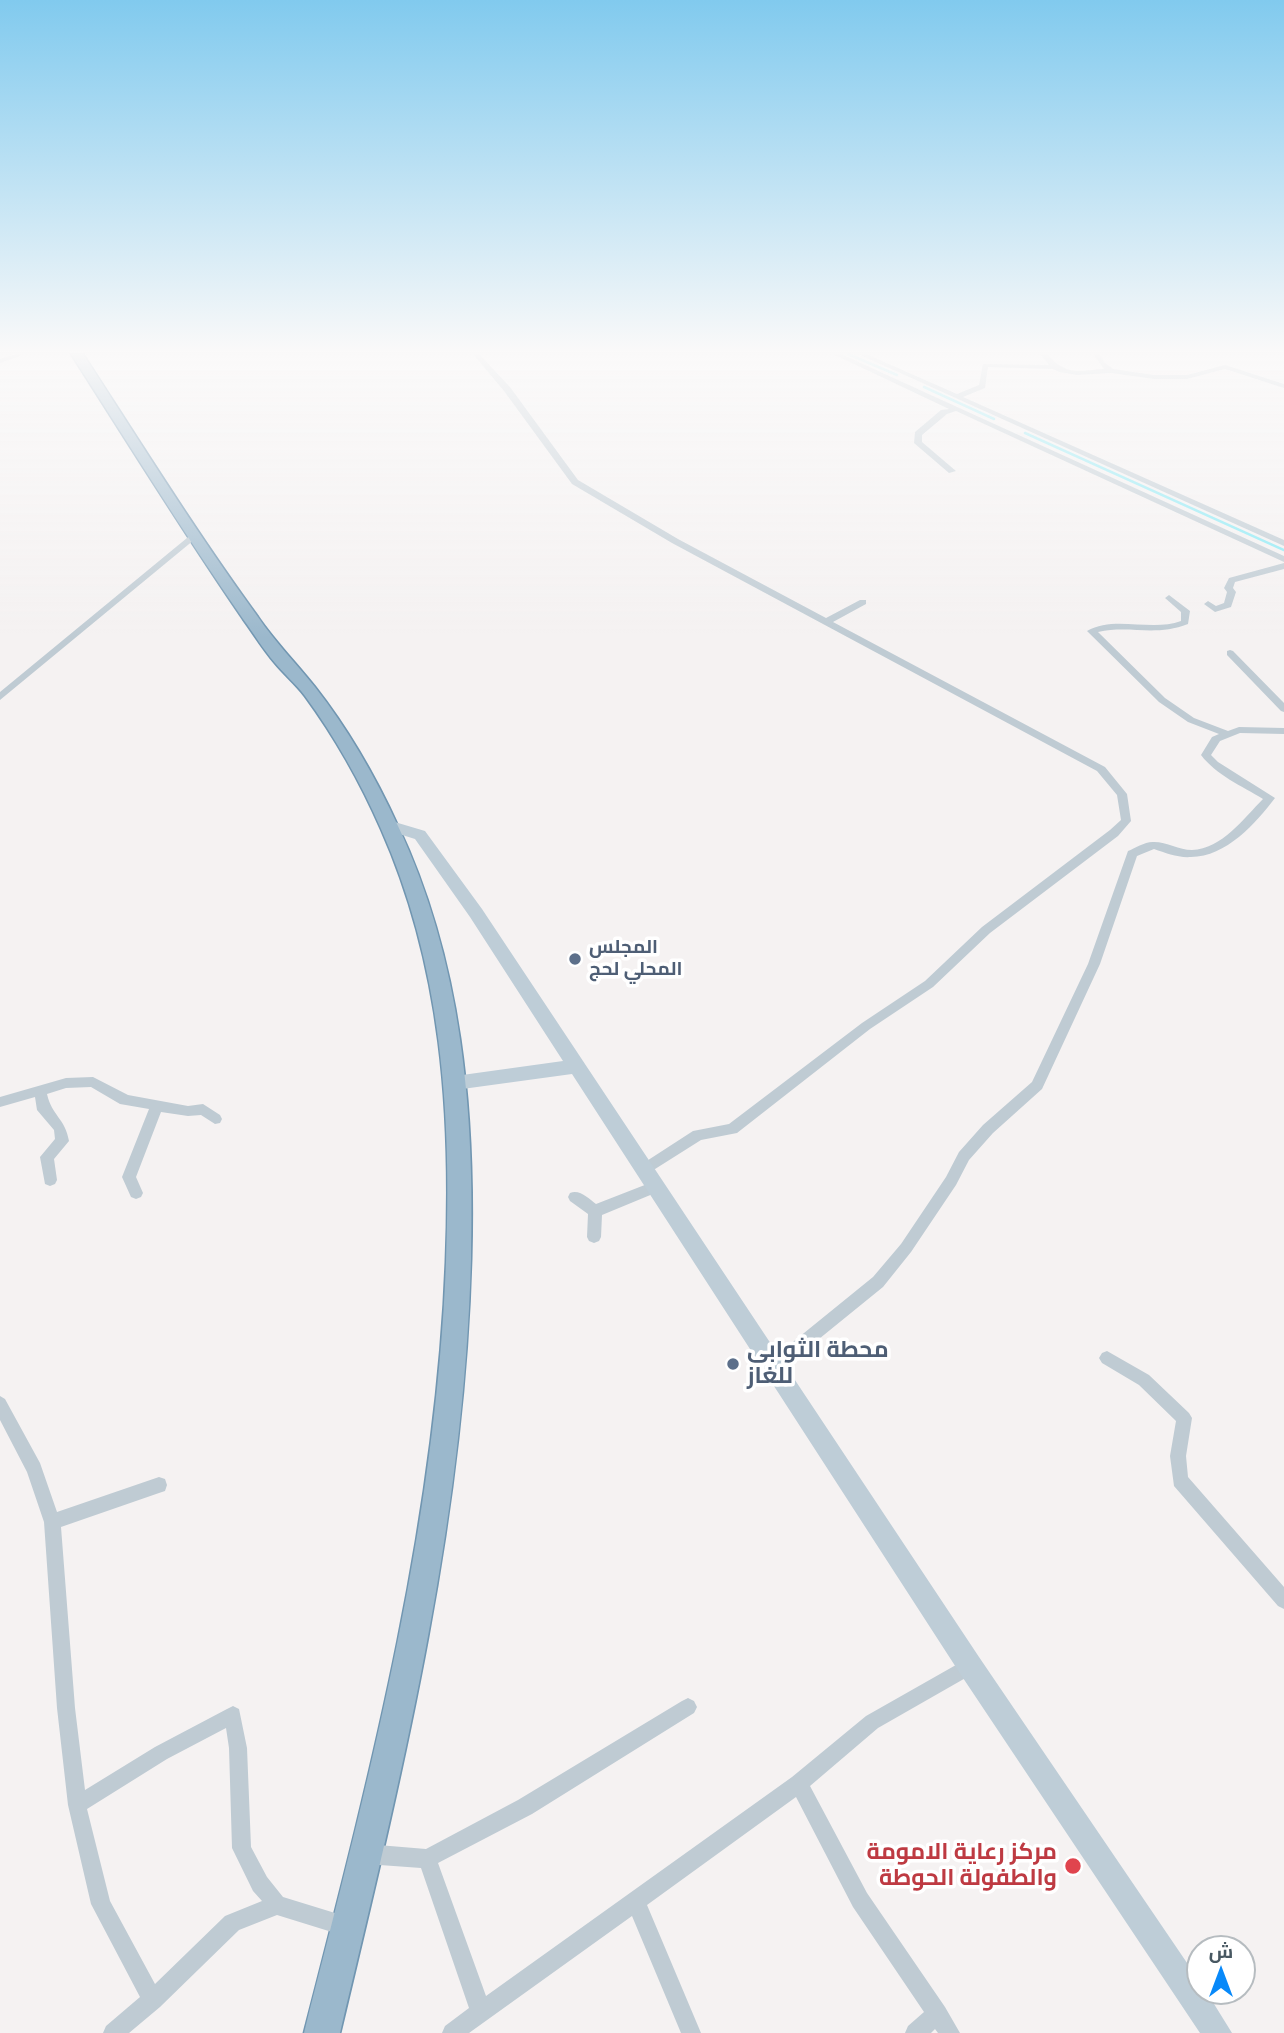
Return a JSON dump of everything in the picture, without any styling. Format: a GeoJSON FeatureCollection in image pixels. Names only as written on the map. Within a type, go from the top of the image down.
{"type":"FeatureCollection","features":[{"type":"Feature","properties":{"kind":"highway"},"geometry":{"type":"LineString","coordinates":[[140,449],[279,658],[307,688]]}},
{"type":"Feature","properties":{"kind":"highway"},"geometry":{"type":"LineString","coordinates":[[153,449],[290,654],[307,688],[355,764],[388,825],[420,903],[436,958],[455,1083],[460,1132],[460,1284],[449,1404],[429,1553],[398,1723],[322,2033]]}},
{"type":"Feature","properties":{"kind":"main road"},"geometry":{"type":"LineString","coordinates":[[388,825],[420,835],[476,912],[970,1666],[1217,2033]]}},
{"type":"Feature","properties":{"kind":"main road"},"geometry":{"type":"LineString","coordinates":[[455,1083],[576,1066]]}},
{"type":"Feature","properties":{"kind":"street"},"geometry":{"type":"LineString","coordinates":[[551,449],[575,482],[675,541],[1101,769],[1122,794],[1126,821],[986,930],[929,984],[866,1026],[732,1129],[698,1135],[650,1178],[595,1211]]}},
{"type":"Feature","properties":{"kind":"street"},"geometry":{"type":"LineString","coordinates":[[925,449],[952,471]]}},
{"type":"Feature","properties":{"kind":"street"},"geometry":{"type":"LineString","coordinates":[[1044,449],[1284,559]]}},
{"type":"Feature","properties":{"kind":"street"},"geometry":{"type":"LineString","coordinates":[[1077,449],[1284,542]]}},
{"type":"Feature","properties":{"kind":"street"},"geometry":{"type":"LineString","coordinates":[[0,697],[196,534]]}},
{"type":"Feature","properties":{"kind":"street"},"geometry":{"type":"LineString","coordinates":[[1208,604],[1215,609],[1228,606],[1232,592],[1228,588],[1232,580],[1284,566]]}},
{"type":"Feature","properties":{"kind":"street"},"geometry":{"type":"LineString","coordinates":[[1169,598],[1186,611],[1185,622],[1174,628],[1159,631],[1103,627],[1092,631],[1162,700],[1191,720],[1227,734]]}},
{"type":"Feature","properties":{"kind":"street"},"geometry":{"type":"LineString","coordinates":[[826,622],[863,601]]}},
{"type":"Feature","properties":{"kind":"street"},"geometry":{"type":"LineString","coordinates":[[1230,653],[1284,709]]}},
{"type":"Feature","properties":{"kind":"street"},"geometry":{"type":"LineString","coordinates":[[771,1363],[793,1351],[878,1282],[906,1248],[951,1181],[964,1156],[988,1129],[1037,1085],[1094,964],[1132,854],[1153,845],[1192,854],[1212,850],[1231,840],[1270,798],[1214,764],[1206,755],[1216,739],[1239,730],[1284,731]]}},
{"type":"Feature","properties":{"kind":"street"},"geometry":{"type":"LineString","coordinates":[[0,1102],[66,1083],[93,1082],[125,1100],[188,1111],[203,1109],[215,1119]]}},
{"type":"Feature","properties":{"kind":"street"},"geometry":{"type":"LineString","coordinates":[[40,1092],[44,1110],[60,1128],[62,1142],[47,1157],[50,1180]]}},
{"type":"Feature","properties":{"kind":"street"},"geometry":{"type":"LineString","coordinates":[[136,1193],[129,1177],[156,1107]]}},
{"type":"Feature","properties":{"kind":"street"},"geometry":{"type":"LineString","coordinates":[[575,1197],[595,1211]]}},
{"type":"Feature","properties":{"kind":"street"},"geometry":{"type":"LineString","coordinates":[[594,1237],[595,1211]]}},
{"type":"Feature","properties":{"kind":"street"},"geometry":{"type":"LineString","coordinates":[[1107,1358],[1144,1380],[1184,1418],[1178,1456],[1180,1480],[1284,1600]]}},
{"type":"Feature","properties":{"kind":"street"},"geometry":{"type":"LineString","coordinates":[[0,1404],[34,1469],[52,1522],[66,1708],[77,1805],[102,1904],[153,2000]]}},
{"type":"Feature","properties":{"kind":"street"},"geometry":{"type":"LineString","coordinates":[[52,1522],[159,1485]]}},
{"type":"Feature","properties":{"kind":"street"},"geometry":{"type":"LineString","coordinates":[[452,2033],[799,1784],[872,1722],[970,1666]]}},
{"type":"Feature","properties":{"kind":"street"},"geometry":{"type":"LineString","coordinates":[[366,1854],[426,1859],[525,1807],[688,1707]]}},
{"type":"Feature","properties":{"kind":"street"},"geometry":{"type":"LineString","coordinates":[[77,1805],[161,1753],[233,1715],[238,1748],[242,1848],[260,1884],[277,1905],[348,1927]]}},
{"type":"Feature","properties":{"kind":"street"},"geometry":{"type":"LineString","coordinates":[[799,1784],[860,1900],[950,2033]]}},
{"type":"Feature","properties":{"kind":"street"},"geometry":{"type":"LineString","coordinates":[[426,1859],[481,2012]]}},
{"type":"Feature","properties":{"kind":"street"},"geometry":{"type":"LineString","coordinates":[[636,1901],[691,2033]]}},
{"type":"Feature","properties":{"kind":"street"},"geometry":{"type":"LineString","coordinates":[[113,2033],[153,2000],[232,1923],[277,1905]]}},
{"type":"Feature","properties":{"kind":"street"},"geometry":{"type":"LineString","coordinates":[[915,2033],[938,2014]]}},
{"type":"Feature","properties":{"kind":"waterway"},"geometry":{"type":"LineString","coordinates":[[1060,449],[1284,550]]}},
{"type":"Feature","properties":{"kind":"place","name":"المجلس المحلي لحج"},"geometry":{"type":"Point","coordinates":[575,959]}},
{"type":"Feature","properties":{"kind":"place","name":"محطة الثوابي للغاز"},"geometry":{"type":"Point","coordinates":[733,1364]}},
{"type":"Feature","properties":{"kind":"place","name":"مركز رعاية الامومة والطفولة الحوطة"},"geometry":{"type":"Point","coordinates":[1073,1866]}}]}
